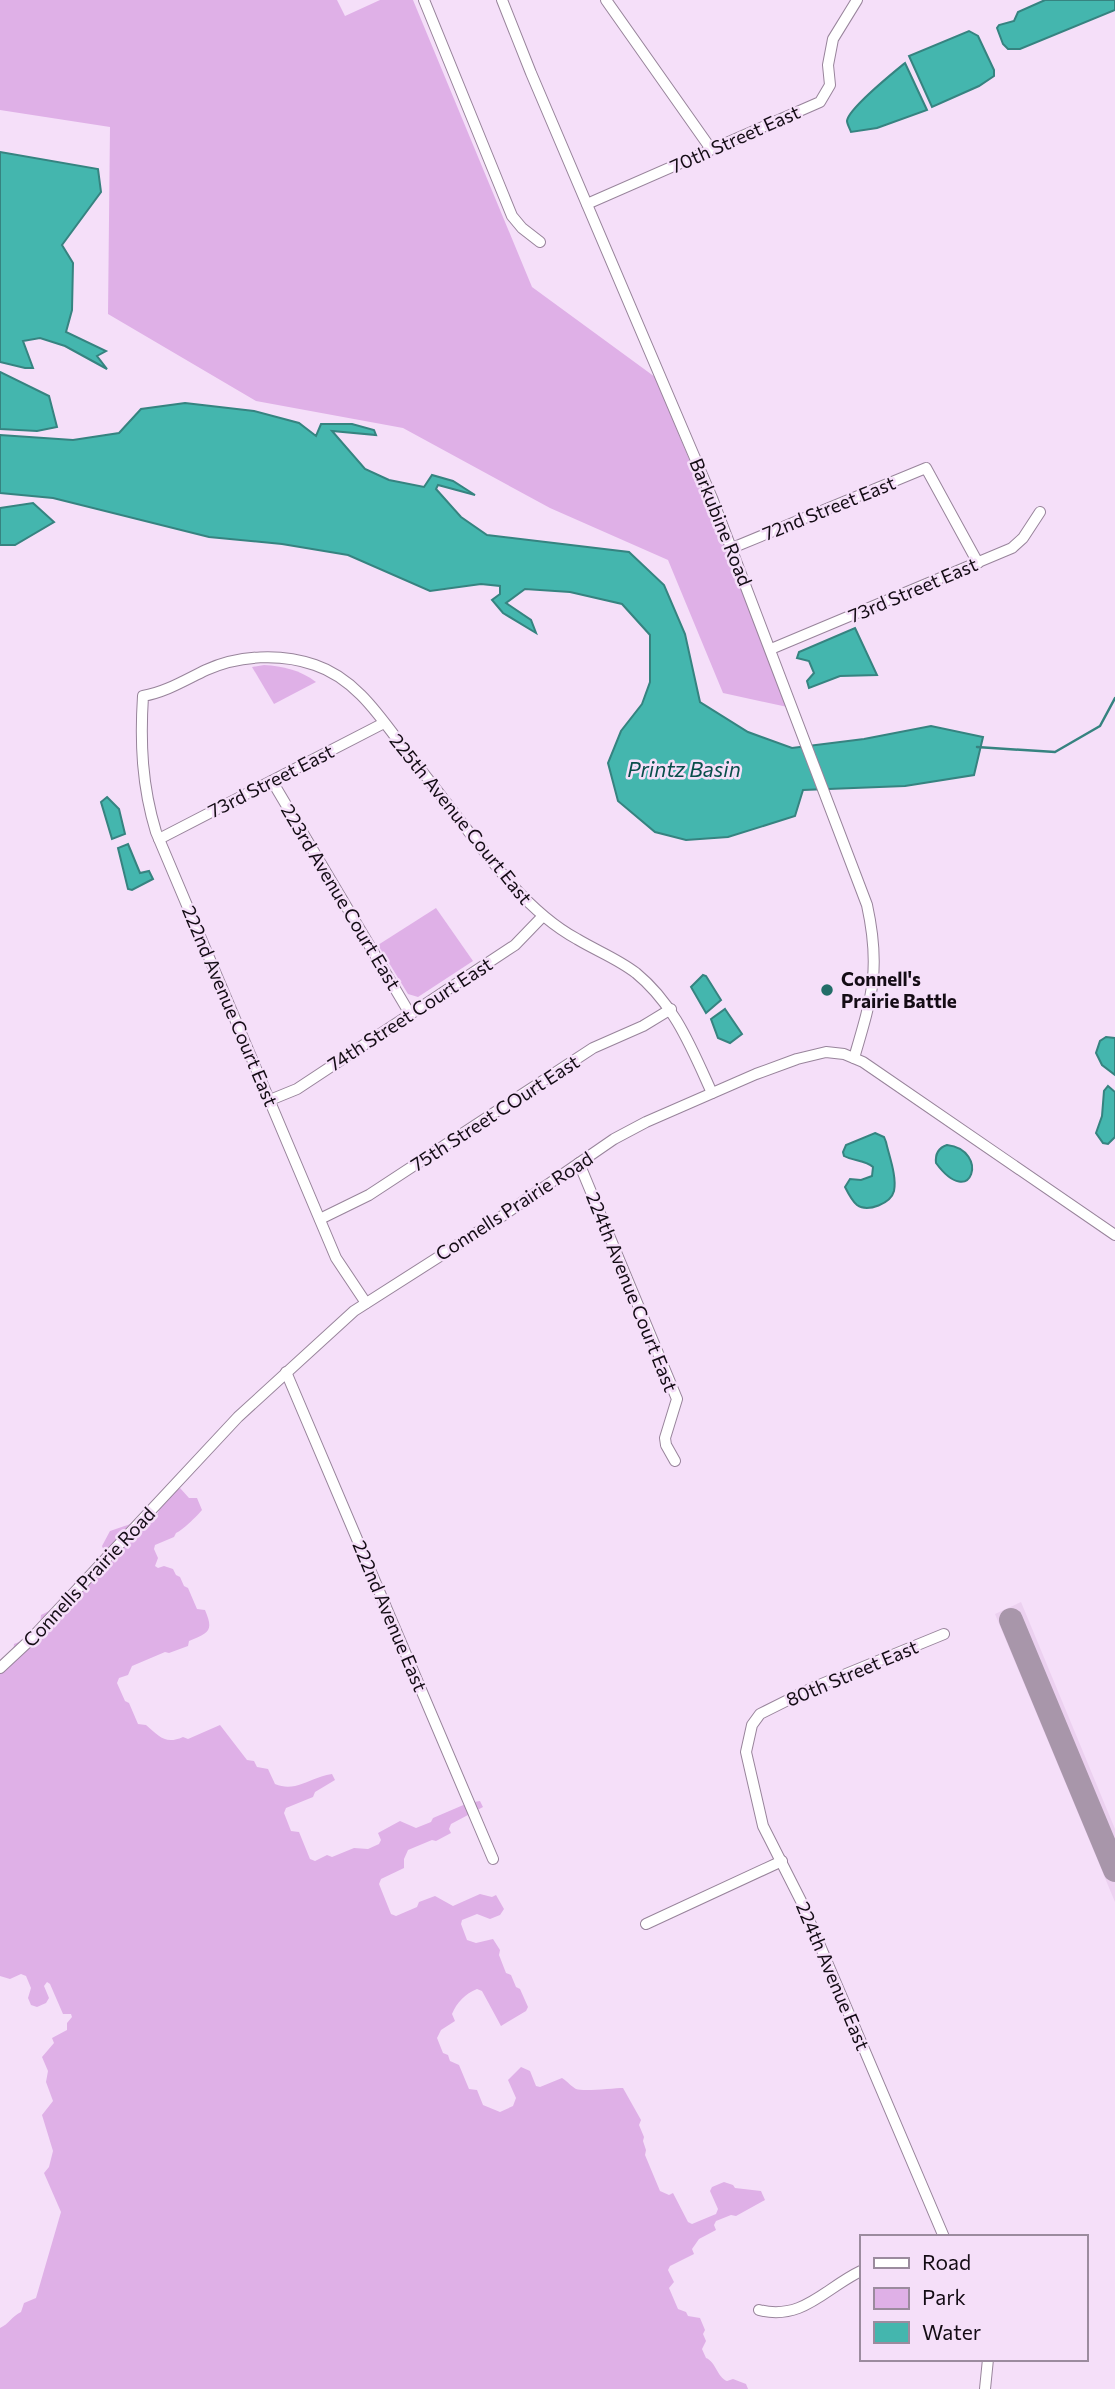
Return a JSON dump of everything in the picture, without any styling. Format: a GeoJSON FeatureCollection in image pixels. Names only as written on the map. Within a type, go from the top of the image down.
{"type":"FeatureCollection","features":[{"type":"Feature","properties":{"kind":"street"},"geometry":{"type":"LineString","coordinates":[[424,0],[512,216],[540,242]]}},
{"type":"Feature","properties":{"kind":"street","name":"Barkubine Road"},"geometry":{"type":"LineString","coordinates":[[502,0],[732,548],[867,905],[874,939],[874,974],[869,1011],[854,1058]]}},
{"type":"Feature","properties":{"kind":"street"},"geometry":{"type":"LineString","coordinates":[[606,0],[711,149]]}},
{"type":"Feature","properties":{"kind":"street","name":"70th Street East"},"geometry":{"type":"LineString","coordinates":[[587,204],[820,102],[830,85],[828,65],[833,39],[857,0]]}},
{"type":"Feature","properties":{"kind":"street","name":"72nd Street East"},"geometry":{"type":"LineString","coordinates":[[732,548],[926,468],[978,563]]}},
{"type":"Feature","properties":{"kind":"street","name":"73rd Street East"},"geometry":{"type":"LineString","coordinates":[[771,649],[1012,548],[1023,538],[1040,512]]}},
{"type":"Feature","properties":{"kind":"street","name":"222nd Avenue Court East"},"geometry":{"type":"LineString","coordinates":[[317,666],[273,658],[236,661],[207,670],[164,691],[143,696],[140,749],[148,807],[159,839],[337,1258],[366,1303]]}},
{"type":"Feature","properties":{"kind":"street","name":"225th Avenue Court East"},"geometry":{"type":"LineString","coordinates":[[317,666],[332,672],[371,705],[498,868],[543,916],[559,929],[618,960],[636,973],[671,1009],[712,1093]]}},
{"type":"Feature","properties":{"kind":"street","name":"73rd Street East"},"geometry":{"type":"LineString","coordinates":[[159,839],[384,723]]}},
{"type":"Feature","properties":{"kind":"street","name":"223rd Avenue Court East"},"geometry":{"type":"LineString","coordinates":[[272,781],[410,1014]]}},
{"type":"Feature","properties":{"kind":"street","name":"74th Street Court East"},"geometry":{"type":"LineString","coordinates":[[270,1100],[297,1088],[515,945],[543,916]]}},
{"type":"Feature","properties":{"kind":"street","name":"75th Street COurt East"},"geometry":{"type":"LineString","coordinates":[[320,1219],[369,1195],[593,1048],[643,1026],[671,1009]]}},
{"type":"Feature","properties":{"kind":"street","name":"Connells Prairie Road"},"geometry":{"type":"LineString","coordinates":[[0,1668],[29,1641],[238,1417],[350,1314],[614,1139],[712,1093],[797,1059],[826,1052],[854,1058],[886,1076],[1115,1236]]}},
{"type":"Feature","properties":{"kind":"street","name":"224th Avenue Court East"},"geometry":{"type":"LineString","coordinates":[[579,1163],[677,1399],[665,1438],[666,1445],[676,1461]]}},
{"type":"Feature","properties":{"kind":"street","name":"222nd Avenue East"},"geometry":{"type":"LineString","coordinates":[[286,1372],[494,1859]]}},
{"type":"Feature","properties":{"kind":"street","name":"80th Street East"},"geometry":{"type":"LineString","coordinates":[[760,1714],[812,1688],[944,1634]]}},
{"type":"Feature","properties":{"kind":"street","name":"224th Avenue East"},"geometry":{"type":"LineString","coordinates":[[760,1714],[752,1725],[746,1752],[763,1826],[820,1943],[943,2235]]}},
{"type":"Feature","properties":{"kind":"street"},"geometry":{"type":"LineString","coordinates":[[646,1924],[782,1861]]}},
{"type":"Feature","properties":{"kind":"street"},"geometry":{"type":"LineString","coordinates":[[759,2310],[772,2314],[793,2312],[860,2272]]}},
{"type":"Feature","properties":{"kind":"street"},"geometry":{"type":"LineString","coordinates":[[985,2389],[988,2361]]}},
{"type":"Feature","properties":{"kind":"shaded area"},"geometry":{"type":"Polygon","coordinates":[[[1021,1602],[1115,1829],[1115,1902],[995,1614],[1021,1602]]]}},
{"type":"Feature","properties":{"kind":"green space"},"geometry":{"type":"Polygon","coordinates":[[[0,0],[337,0],[345,16],[380,0],[413,0],[532,287],[655,377],[792,708],[723,693],[668,560],[550,508],[403,428],[256,401],[108,314],[110,127],[0,110],[0,0]]]}},
{"type":"Feature","properties":{"kind":"green space"},"geometry":{"type":"Polygon","coordinates":[[[264,665],[291,669],[316,682],[274,704],[252,667],[264,665]]]}},
{"type":"Feature","properties":{"kind":"green space"},"geometry":{"type":"Polygon","coordinates":[[[436,908],[473,961],[418,997],[408,994],[378,945],[436,908]]]}},
{"type":"Feature","properties":{"kind":"green space"},"geometry":{"type":"Polygon","coordinates":[[[180,1488],[189,1498],[197,1498],[202,1510],[174,1537],[155,1545],[158,1558],[155,1566],[173,1569],[188,1588],[197,1609],[205,1610],[209,1627],[201,1636],[189,1641],[188,1646],[132,1666],[128,1675],[119,1678],[117,1683],[138,1724],[146,1725],[167,1740],[183,1737],[188,1739],[220,1725],[247,1760],[254,1761],[257,1767],[268,1769],[275,1784],[296,1786],[332,1774],[335,1780],[315,1792],[313,1797],[286,1808],[284,1813],[291,1831],[299,1832],[310,1859],[315,1861],[327,1855],[332,1857],[354,1848],[368,1849],[379,1844],[381,1840],[378,1833],[400,1821],[416,1828],[468,1803],[480,1801],[483,1807],[451,1824],[451,1833],[408,1850],[404,1868],[381,1879],[379,1884],[391,1914],[396,1916],[435,1896],[453,1906],[480,1894],[492,1897],[496,1895],[504,1909],[500,1915],[490,1919],[477,1914],[462,1920],[461,1924],[467,1940],[476,1943],[493,1939],[500,1950],[499,1955],[506,1973],[511,1975],[528,2007],[526,2011],[501,2026],[482,1991],[473,1991],[459,2002],[452,2014],[455,2021],[441,2030],[437,2038],[443,2053],[448,2055],[450,2061],[459,2065],[469,2089],[477,2090],[483,2105],[500,2112],[513,2106],[516,2098],[508,2080],[521,2067],[530,2071],[536,2086],[540,2087],[562,2078],[580,2090],[623,2088],[641,2120],[639,2125],[644,2137],[645,2155],[660,2191],[669,2195],[673,2193],[688,2222],[692,2224],[716,2214],[718,2209],[710,2191],[712,2187],[724,2182],[735,2188],[761,2191],[765,2200],[736,2216],[731,2215],[716,2221],[716,2230],[699,2239],[692,2249],[694,2254],[670,2266],[668,2270],[674,2282],[669,2288],[678,2309],[686,2312],[688,2316],[700,2318],[705,2330],[703,2334],[706,2341],[702,2349],[706,2358],[724,2379],[746,2384],[748,2389],[0,2389],[0,2328],[21,2312],[24,2303],[36,2298],[61,2212],[44,2173],[49,2167],[53,2151],[42,2115],[53,2101],[46,2082],[48,2071],[42,2057],[54,2043],[52,2038],[67,2030],[67,2023],[72,2017],[71,2014],[63,2014],[47,1982],[44,1986],[49,1998],[46,2003],[37,2007],[31,2005],[28,1998],[31,1988],[26,1976],[21,1974],[10,1979],[0,1976],[0,1673],[12,1663],[14,1644],[39,1634],[41,1615],[53,1609],[70,1608],[73,1605],[74,1583],[84,1579],[107,1558],[102,1546],[110,1531],[157,1515],[166,1498],[180,1488]]]}},
{"type":"Feature","properties":{"kind":"water"},"geometry":{"type":"Polygon","coordinates":[[[1045,0],[1115,0],[1115,10],[1020,49],[1008,49],[1003,44],[997,28],[999,25],[1014,21],[1018,12],[1045,0]]]}},
{"type":"Feature","properties":{"kind":"water"},"geometry":{"type":"Polygon","coordinates":[[[969,31],[978,36],[994,70],[994,76],[979,86],[932,107],[909,56],[969,31]]]}},
{"type":"Feature","properties":{"kind":"water"},"geometry":{"type":"Polygon","coordinates":[[[905,63],[927,110],[877,128],[851,132],[847,121],[849,115],[905,63]]]}},
{"type":"Feature","properties":{"kind":"water"},"geometry":{"type":"Polygon","coordinates":[[[0,152],[98,169],[101,192],[62,245],[73,263],[72,310],[66,332],[106,351],[97,356],[107,369],[65,346],[40,338],[23,341],[33,368],[0,362],[0,152]]]}},
{"type":"Feature","properties":{"kind":"water"},"geometry":{"type":"Polygon","coordinates":[[[0,372],[49,396],[57,427],[37,431],[0,429],[0,372]]]}},
{"type":"Feature","properties":{"kind":"water","name":"Printz Basin"},"geometry":{"type":"Polygon","coordinates":[[[185,403],[254,411],[299,423],[316,436],[321,424],[352,424],[374,430],[376,435],[332,431],[365,469],[389,480],[424,487],[432,475],[453,481],[475,495],[438,485],[436,489],[461,517],[487,535],[629,552],[664,585],[685,634],[700,702],[748,732],[792,748],[864,739],[931,726],[983,737],[974,775],[905,786],[803,790],[795,816],[728,837],[686,840],[655,832],[618,801],[608,763],[621,731],[642,704],[650,682],[650,635],[622,604],[570,592],[525,589],[506,603],[531,620],[536,633],[503,613],[492,600],[500,594],[500,586],[481,584],[430,591],[348,555],[282,544],[209,537],[53,498],[0,493],[0,435],[73,440],[119,433],[141,409],[185,403]]]}},
{"type":"Feature","properties":{"kind":"water"},"geometry":{"type":"Polygon","coordinates":[[[33,503],[54,522],[15,545],[0,545],[0,508],[33,503]]]}},
{"type":"Feature","properties":{"kind":"water"},"geometry":{"type":"Polygon","coordinates":[[[855,628],[877,675],[840,676],[809,688],[807,681],[814,673],[809,661],[797,658],[799,652],[855,628]]]}},
{"type":"Feature","properties":{"kind":"water"},"geometry":{"type":"Polygon","coordinates":[[[107,797],[119,809],[125,834],[112,839],[101,802],[107,797]]]}},
{"type":"Feature","properties":{"kind":"water"},"geometry":{"type":"Polygon","coordinates":[[[128,844],[140,873],[149,871],[153,879],[132,890],[128,889],[118,848],[128,844]]]}},
{"type":"Feature","properties":{"kind":"water"},"geometry":{"type":"Polygon","coordinates":[[[703,975],[721,1000],[706,1013],[691,987],[703,975]]]}},
{"type":"Feature","properties":{"kind":"water"},"geometry":{"type":"Polygon","coordinates":[[[725,1009],[742,1034],[730,1043],[718,1038],[711,1019],[725,1009]]]}},
{"type":"Feature","properties":{"kind":"water"},"geometry":{"type":"Polygon","coordinates":[[[1106,1037],[1115,1038],[1115,1075],[1102,1065],[1096,1053],[1100,1041],[1106,1037]]]}},
{"type":"Feature","properties":{"kind":"water"},"geometry":{"type":"Polygon","coordinates":[[[1108,1086],[1115,1092],[1115,1137],[1108,1144],[1103,1143],[1096,1133],[1102,1116],[1104,1091],[1108,1086]]]}},
{"type":"Feature","properties":{"kind":"water"},"geometry":{"type":"Polygon","coordinates":[[[875,1133],[884,1137],[886,1142],[895,1185],[892,1195],[884,1203],[867,1208],[857,1205],[845,1187],[850,1179],[861,1180],[872,1176],[873,1167],[844,1156],[843,1152],[846,1145],[875,1133]]]}},
{"type":"Feature","properties":{"kind":"water"},"geometry":{"type":"Polygon","coordinates":[[[947,1145],[960,1149],[968,1157],[972,1166],[967,1180],[959,1182],[936,1163],[938,1152],[947,1145]]]}},
{"type":"Feature","properties":{"kind":"waterway"},"geometry":{"type":"LineString","coordinates":[[977,747],[1055,752],[1100,726],[1115,698]]}},
{"type":"Feature","properties":{"kind":"taxiway"},"geometry":{"type":"LineString","coordinates":[[1011,1620],[1115,1870]]}},
{"type":"Feature","properties":{"kind":"place","name":"Connell's Prairie Battle"},"geometry":{"type":"Point","coordinates":[827,990]}}]}
